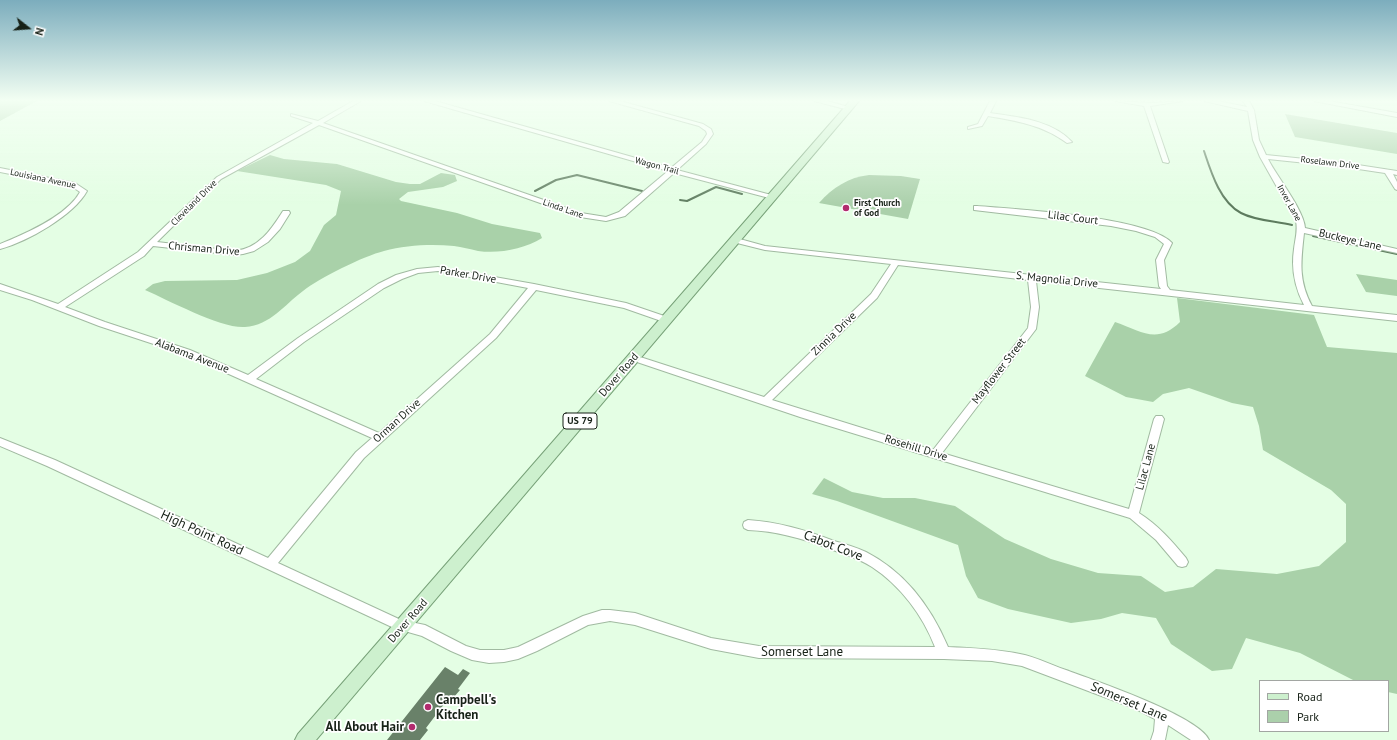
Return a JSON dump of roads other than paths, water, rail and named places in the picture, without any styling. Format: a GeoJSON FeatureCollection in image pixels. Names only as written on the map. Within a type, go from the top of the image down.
{"type":"FeatureCollection","features":[{"type":"Feature","properties":{"kind":"main road","name":"Dover Road"},"geometry":{"type":"LineString","coordinates":[[304,740],[404,626],[826,136]]}},
{"type":"Feature","properties":{"kind":"street","name":"Cleveland Drive"},"geometry":{"type":"LineString","coordinates":[[60,306],[121,268],[152,244],[219,178],[295,136]]}},
{"type":"Feature","properties":{"kind":"street","name":"Linda Lane"},"geometry":{"type":"LineString","coordinates":[[359,136],[547,204],[595,219],[610,218],[628,210],[706,140],[709,136]]}},
{"type":"Feature","properties":{"kind":"street","name":"Wagon Trail"},"geometry":{"type":"LineString","coordinates":[[550,136],[773,197]]}},
{"type":"Feature","properties":{"kind":"street"},"geometry":{"type":"LineString","coordinates":[[1061,136],[1069,142]]}},
{"type":"Feature","properties":{"kind":"street"},"geometry":{"type":"LineString","coordinates":[[1157,136],[1166,162]]}},
{"type":"Feature","properties":{"kind":"street","name":"Inver Lane"},"geometry":{"type":"LineString","coordinates":[[1255,136],[1263,157],[1297,215],[1302,230],[1297,253],[1297,265],[1299,284],[1310,309]]}},
{"type":"Feature","properties":{"kind":"street","name":"Roselawn Drive"},"geometry":{"type":"LineString","coordinates":[[1263,157],[1339,164],[1397,173]]}},
{"type":"Feature","properties":{"kind":"street","name":"Louisiana Avenue"},"geometry":{"type":"LineString","coordinates":[[0,170],[73,184],[84,191],[74,204],[58,217],[34,232],[0,247]]}},
{"type":"Feature","properties":{"kind":"street"},"geometry":{"type":"LineString","coordinates":[[0,176],[8,172]]}},
{"type":"Feature","properties":{"kind":"street"},"geometry":{"type":"LineString","coordinates":[[1388,172],[1397,188]]}},
{"type":"Feature","properties":{"kind":"street","name":"Lilac Court"},"geometry":{"type":"LineString","coordinates":[[977,208],[1109,223],[1146,232],[1167,240],[1168,246],[1160,260],[1163,286],[1167,292]]}},
{"type":"Feature","properties":{"kind":"street","name":"Chrisman Drive"},"geometry":{"type":"LineString","coordinates":[[152,244],[235,254],[248,252],[262,243],[286,213]]}},
{"type":"Feature","properties":{"kind":"street","name":"Buckeye Lane"},"geometry":{"type":"LineString","coordinates":[[1302,230],[1397,251]]}},
{"type":"Feature","properties":{"kind":"street","name":"S. Magnolia Drive"},"geometry":{"type":"LineString","coordinates":[[736,240],[765,248],[1397,318]]}},
{"type":"Feature","properties":{"kind":"street","name":"Zinnia Drive"},"geometry":{"type":"LineString","coordinates":[[766,401],[874,296],[896,263]]}},
{"type":"Feature","properties":{"kind":"street","name":"Parker Drive"},"geometry":{"type":"LineString","coordinates":[[249,379],[307,336],[381,286],[399,277],[417,271],[438,269],[534,287],[626,306],[667,320]]}},
{"type":"Feature","properties":{"kind":"street","name":"Mayflower Street"},"geometry":{"type":"LineString","coordinates":[[935,454],[1032,329],[1035,307],[1032,278]]}},
{"type":"Feature","properties":{"kind":"street","name":"Orman Drive"},"geometry":{"type":"LineString","coordinates":[[270,564],[360,455],[490,339],[504,325],[534,287]]}},
{"type":"Feature","properties":{"kind":"street","name":"Alabama Avenue"},"geometry":{"type":"LineString","coordinates":[[0,288],[60,306],[102,324],[187,352],[379,437]]}},
{"type":"Feature","properties":{"kind":"street","name":"Rosehill Drive"},"geometry":{"type":"LineString","coordinates":[[634,358],[1133,516],[1150,526],[1164,538],[1182,562]]}},
{"type":"Feature","properties":{"kind":"street","name":"Lilac Lane"},"geometry":{"type":"LineString","coordinates":[[1133,516],[1159,419]]}},
{"type":"Feature","properties":{"kind":"street","name":"High Point Road"},"geometry":{"type":"LineString","coordinates":[[0,442],[42,459],[404,626]]}},
{"type":"Feature","properties":{"kind":"street","name":"Cabot Cove"},"geometry":{"type":"LineString","coordinates":[[748,525],[786,529],[862,555],[885,570],[901,582],[919,606],[934,628],[944,653]]}},
{"type":"Feature","properties":{"kind":"street","name":"Somerset Lane"},"geometry":{"type":"LineString","coordinates":[[404,626],[423,630],[464,651],[489,657],[506,656],[590,619],[603,616],[635,619],[701,642],[736,650],[764,652],[944,653],[992,655],[1022,660],[1139,704],[1162,715],[1202,740]]}},
{"type":"Feature","properties":{"kind":"street"},"geometry":{"type":"LineString","coordinates":[[1158,740],[1161,731],[1162,715]]}},
{"type":"Feature","properties":{"kind":"waterway"},"geometry":{"type":"LineString","coordinates":[[1204,151],[1217,186],[1227,202],[1234,208],[1253,218],[1292,225]]}},
{"type":"Feature","properties":{"kind":"waterway"},"geometry":{"type":"LineString","coordinates":[[535,191],[556,180],[577,175],[642,191]]}},
{"type":"Feature","properties":{"kind":"waterway"},"geometry":{"type":"LineString","coordinates":[[680,200],[687,201],[716,187],[742,194]]}},
{"type":"Feature","properties":{"kind":"waterway"},"geometry":{"type":"LineString","coordinates":[[1313,236],[1397,254]]}},
{"type":"Feature","properties":{"kind":"place","name":"First Church of God"},"geometry":{"type":"Point","coordinates":[846,208]}},
{"type":"Feature","properties":{"kind":"place","name":"Campbell's Kitchen"},"geometry":{"type":"Point","coordinates":[428,707]}},
{"type":"Feature","properties":{"kind":"place","name":"All About Hair"},"geometry":{"type":"Point","coordinates":[412,727]}}]}
